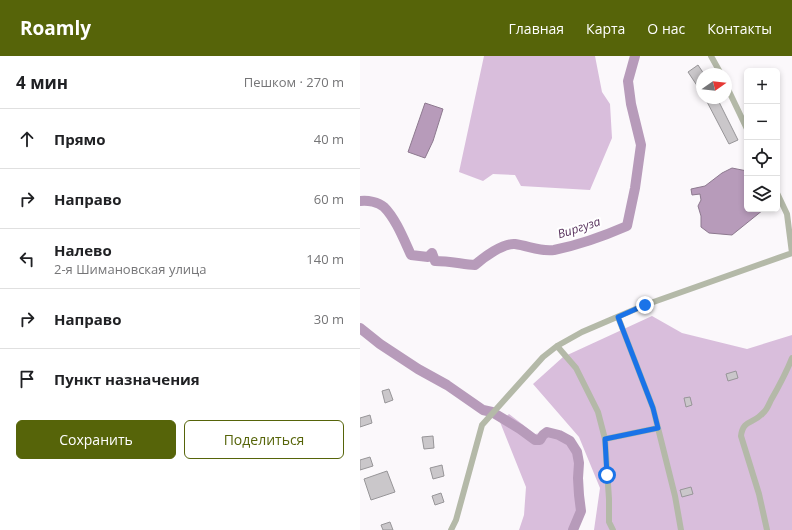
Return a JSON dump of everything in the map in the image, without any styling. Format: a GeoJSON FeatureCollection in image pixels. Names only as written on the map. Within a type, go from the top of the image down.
{"type":"FeatureCollection","features":[{"type":"Feature","properties":{"kind":"street"},"geometry":{"type":"LineString","coordinates":[[711,56],[718,68]]}},
{"type":"Feature","properties":{"kind":"street"},"geometry":{"type":"LineString","coordinates":[[732,98],[744,123]]}},
{"type":"Feature","properties":{"kind":"street"},"geometry":{"type":"LineString","coordinates":[[452,530],[482,425],[517,384],[543,357],[557,346],[582,332],[645,305],[792,253],[789,212],[780,198]]}},
{"type":"Feature","properties":{"kind":"street"},"geometry":{"type":"LineString","coordinates":[[618,317],[653,408],[675,496],[680,530]]}},
{"type":"Feature","properties":{"kind":"street"},"geometry":{"type":"LineString","coordinates":[[557,346],[576,368],[598,412],[605,439],[609,522],[613,530]]}},
{"type":"Feature","properties":{"kind":"street"},"geometry":{"type":"LineString","coordinates":[[767,530],[759,494],[741,436],[742,430],[747,422],[764,413],[786,373],[792,358]]}},
{"type":"Feature","properties":{"kind":"street"},"geometry":{"type":"LineString","coordinates":[[605,439],[658,428]]}},
{"type":"Feature","properties":{"kind":"shaded area"},"geometry":{"type":"Polygon","coordinates":[[[484,56],[595,56],[602,92],[610,104],[612,138],[590,190],[521,186],[515,175],[493,174],[483,181],[459,172],[484,56]]]}},
{"type":"Feature","properties":{"kind":"shaded area"},"geometry":{"type":"Polygon","coordinates":[[[425,103],[443,109],[433,141],[425,158],[408,152],[425,103]]]}},
{"type":"Feature","properties":{"kind":"shaded area"},"geometry":{"type":"Polygon","coordinates":[[[732,168],[744,170],[744,212],[761,212],[732,235],[709,233],[701,227],[701,216],[698,206],[701,200],[700,194],[692,195],[691,189],[705,186],[722,173],[732,168]]]}},
{"type":"Feature","properties":{"kind":"shaded area"},"geometry":{"type":"Polygon","coordinates":[[[652,316],[682,333],[747,349],[792,335],[792,530],[594,530],[600,488],[579,437],[533,384],[563,357],[652,316]]]}},
{"type":"Feature","properties":{"kind":"shaded area"},"geometry":{"type":"Polygon","coordinates":[[[509,414],[535,434],[547,432],[559,435],[570,441],[577,452],[579,463],[578,478],[581,511],[573,530],[519,530],[524,515],[526,487],[500,422],[509,414]]]}},
{"type":"Feature","properties":{"kind":"building"},"geometry":{"type":"Polygon","coordinates":[[[698,65],[700,68],[696,68],[696,84],[688,72],[698,65]]]}},
{"type":"Feature","properties":{"kind":"building"},"geometry":{"type":"Polygon","coordinates":[[[708,104],[720,104],[738,140],[729,144],[708,104]]]}},
{"type":"Feature","properties":{"kind":"building"},"geometry":{"type":"Polygon","coordinates":[[[736,371],[738,378],[728,381],[726,374],[736,371]]]}},
{"type":"Feature","properties":{"kind":"building"},"geometry":{"type":"Polygon","coordinates":[[[389,389],[393,400],[385,403],[382,391],[389,389]]]}},
{"type":"Feature","properties":{"kind":"building"},"geometry":{"type":"Polygon","coordinates":[[[690,397],[692,405],[686,407],[684,398],[690,397]]]}},
{"type":"Feature","properties":{"kind":"building"},"geometry":{"type":"Polygon","coordinates":[[[370,415],[372,423],[360,427],[360,418],[370,415]]]}},
{"type":"Feature","properties":{"kind":"building"},"geometry":{"type":"Polygon","coordinates":[[[433,436],[434,448],[424,449],[422,437],[433,436]]]}},
{"type":"Feature","properties":{"kind":"building"},"geometry":{"type":"Polygon","coordinates":[[[370,457],[373,466],[360,470],[360,460],[370,457]]]}},
{"type":"Feature","properties":{"kind":"building"},"geometry":{"type":"Polygon","coordinates":[[[442,465],[444,476],[433,479],[430,468],[442,465]]]}},
{"type":"Feature","properties":{"kind":"building"},"geometry":{"type":"Polygon","coordinates":[[[387,471],[395,492],[371,500],[364,479],[387,471]]]}},
{"type":"Feature","properties":{"kind":"building"},"geometry":{"type":"Polygon","coordinates":[[[691,487],[693,494],[682,497],[680,490],[691,487]]]}},
{"type":"Feature","properties":{"kind":"building"},"geometry":{"type":"Polygon","coordinates":[[[441,493],[444,502],[435,505],[432,496],[441,493]]]}},
{"type":"Feature","properties":{"kind":"building"},"geometry":{"type":"Polygon","coordinates":[[[390,522],[393,530],[383,530],[381,525],[390,522]]]}},
{"type":"Feature","properties":{"kind":"waterway","name":"Виргуза"},"geometry":{"type":"LineString","coordinates":[[360,201],[373,202],[384,207],[403,236],[411,255],[428,257],[432,253],[435,261],[475,265],[494,251],[510,244],[540,250],[554,250],[573,246],[627,226],[635,188],[641,145],[631,104],[628,81],[635,56]]}},
{"type":"Feature","properties":{"kind":"waterway","name":"Виргуза"},"geometry":{"type":"LineString","coordinates":[[360,328],[380,344],[418,369],[447,385],[483,410],[492,412],[535,440],[540,440],[547,432],[559,435],[570,441],[577,452],[579,463],[578,478],[581,511],[573,530]]}},
{"type":"Feature","properties":{"kind":"route"},"geometry":{"type":"LineString","coordinates":[[607,475],[607,453],[605,439],[658,428],[653,408],[618,317],[645,305]]}}]}
